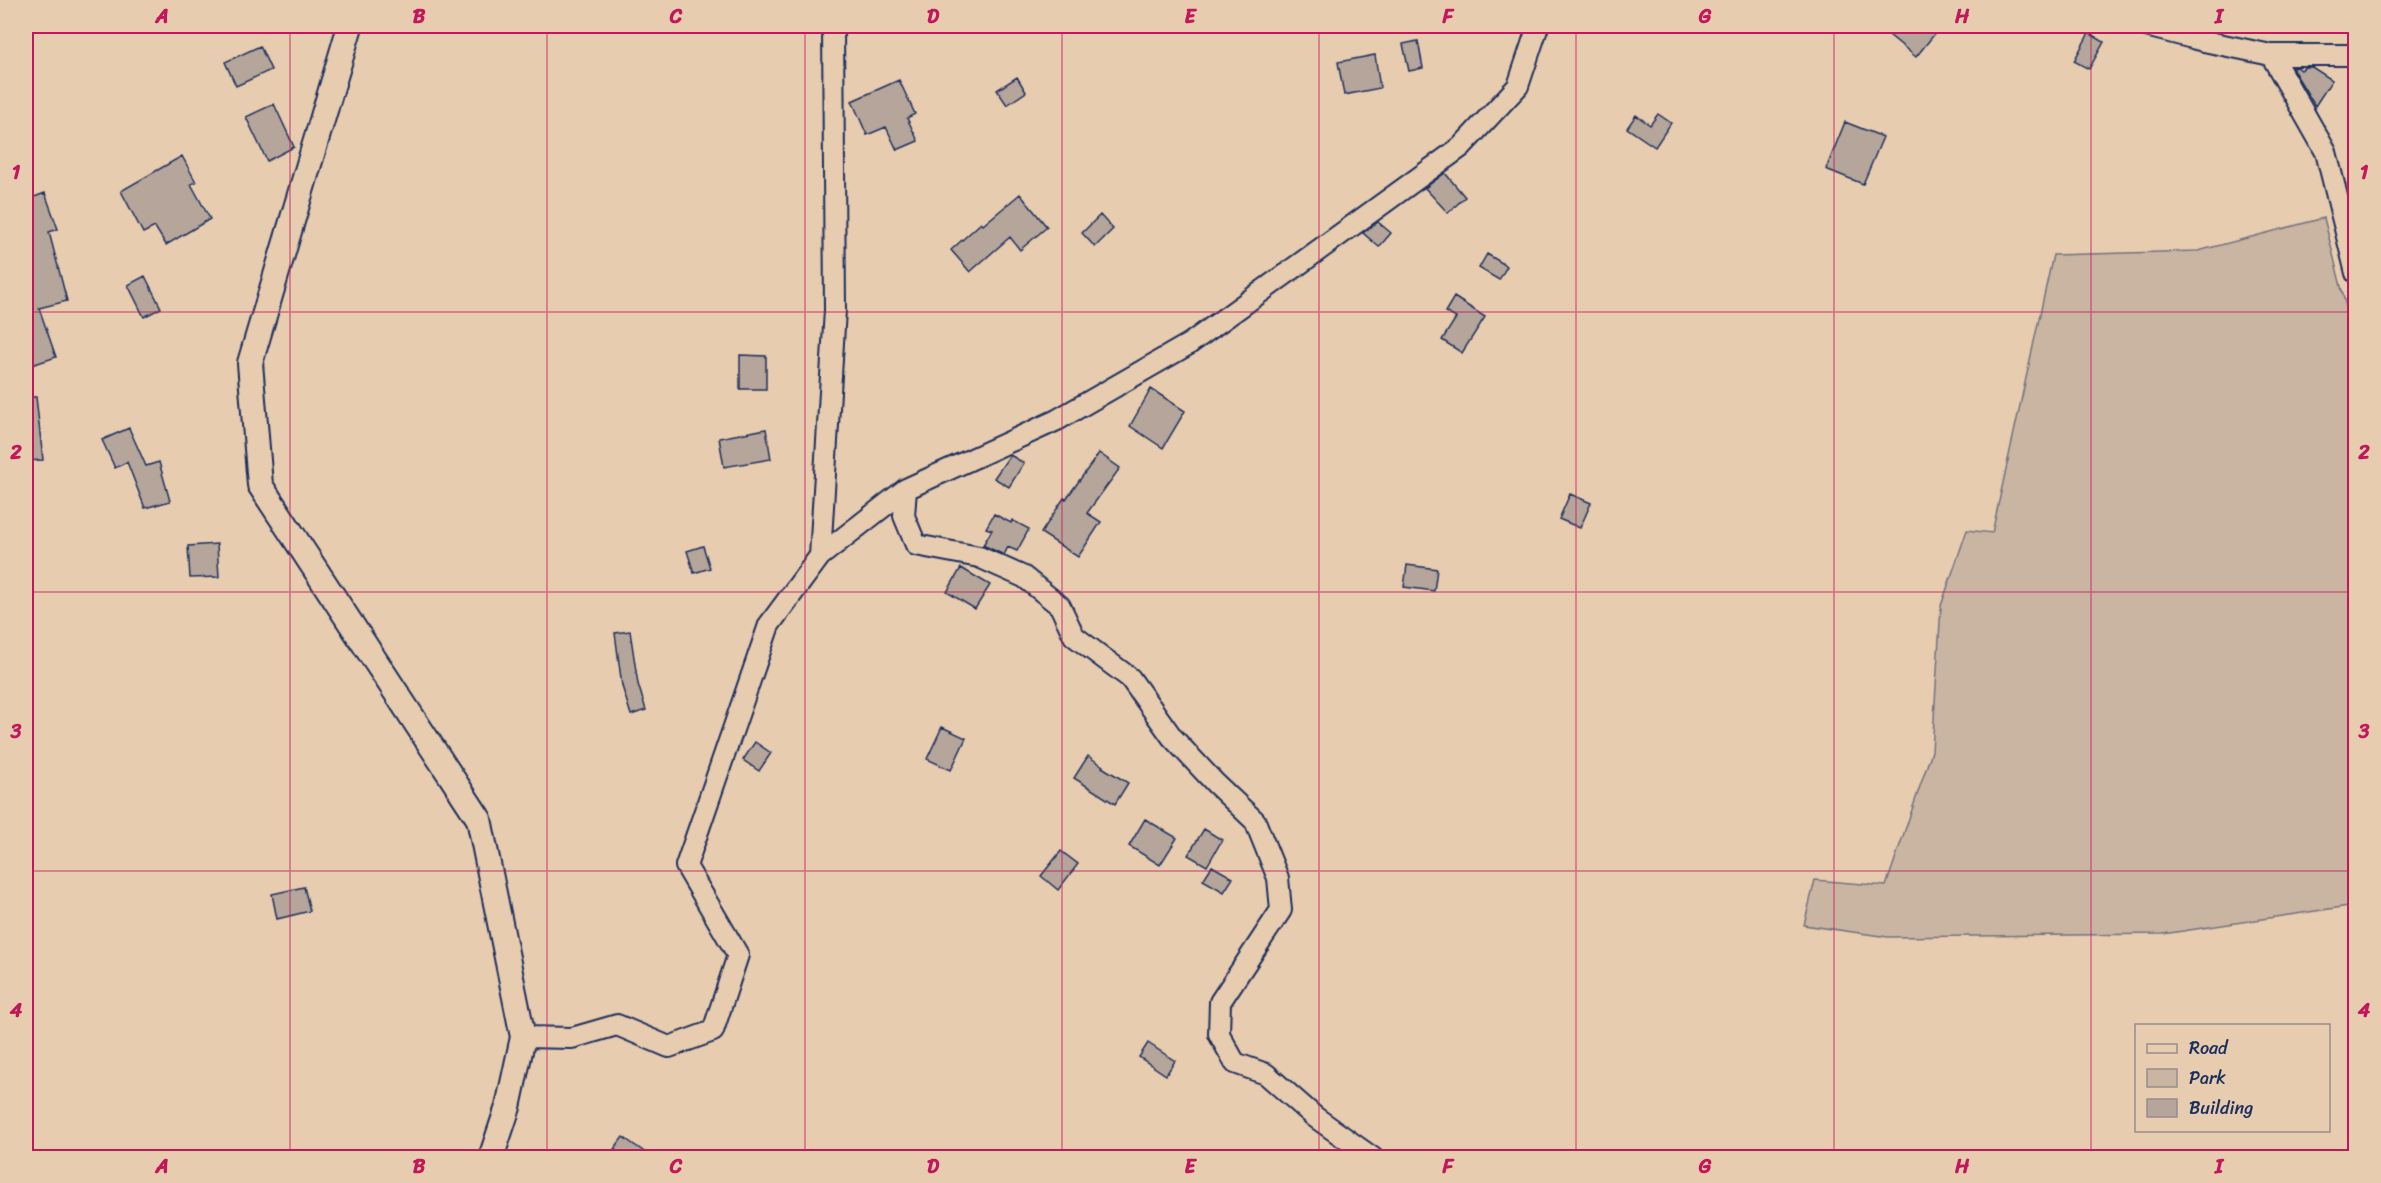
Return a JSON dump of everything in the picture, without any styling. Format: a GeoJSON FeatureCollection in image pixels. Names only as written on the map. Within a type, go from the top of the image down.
{"type":"FeatureCollection","features":[{"type":"Feature","properties":{"kind":"street"},"geometry":{"type":"LineString","coordinates":[[350,26],[250,363],[260,484],[479,819],[524,1037],[508,1107],[491,1158]]}},
{"type":"Feature","properties":{"kind":"street"},"geometry":{"type":"LineString","coordinates":[[820,556],[835,310],[833,26]]}},
{"type":"Feature","properties":{"kind":"street"},"geometry":{"type":"LineString","coordinates":[[524,1037],[572,1038],[617,1026],[669,1047],[713,1031],[738,955],[686,866],[769,625],[820,556],[906,489],[1057,420],[1189,344],[1461,147],[1518,86],[1538,26]]}},
{"type":"Feature","properties":{"kind":"street"},"geometry":{"type":"LineString","coordinates":[[2146,26],[2271,55],[2355,55]]}},
{"type":"Feature","properties":{"kind":"street"},"geometry":{"type":"LineString","coordinates":[[2271,55],[2326,152],[2355,273]]}},
{"type":"Feature","properties":{"kind":"street"},"geometry":{"type":"LineString","coordinates":[[906,489],[904,516],[916,545],[979,557],[1024,577],[1060,606],[1074,636],[1130,678],[1172,737],[1215,783],[1256,821],[1278,878],[1281,910],[1220,1002],[1219,1034],[1234,1063],[1266,1074],[1315,1118],[1373,1158]]}},
{"type":"Feature","properties":{"kind":"green space"},"geometry":{"type":"Polygon","coordinates":[[[2324,218],[2355,343],[2355,905],[2163,934],[1888,937],[1804,925],[1815,880],[1886,886],[1932,751],[1941,606],[1967,530],[1992,533],[2053,255],[2198,251],[2324,218]]]}},
{"type":"Feature","properties":{"kind":"building"},"geometry":{"type":"Polygon","coordinates":[[[1878,26],[1941,26],[1916,57],[1878,26]]]}},
{"type":"Feature","properties":{"kind":"building"},"geometry":{"type":"Polygon","coordinates":[[[2089,33],[2104,42],[2089,69],[2074,61],[2089,33]]]}},
{"type":"Feature","properties":{"kind":"building"},"geometry":{"type":"Polygon","coordinates":[[[1418,41],[1423,68],[1409,71],[1403,44],[1418,41]]]}},
{"type":"Feature","properties":{"kind":"building"},"geometry":{"type":"Polygon","coordinates":[[[260,46],[271,70],[236,86],[225,62],[260,46]]]}},
{"type":"Feature","properties":{"kind":"building"},"geometry":{"type":"Polygon","coordinates":[[[1375,55],[1380,88],[1344,95],[1338,62],[1375,55]]]}},
{"type":"Feature","properties":{"kind":"building"},"geometry":{"type":"Polygon","coordinates":[[[2297,67],[2301,70],[2305,67],[2312,67],[2332,80],[2315,106],[2292,68],[2297,67]]]}},
{"type":"Feature","properties":{"kind":"building"},"geometry":{"type":"Polygon","coordinates":[[[1017,77],[1026,92],[1007,105],[997,90],[1017,77]]]}},
{"type":"Feature","properties":{"kind":"building"},"geometry":{"type":"Polygon","coordinates":[[[899,80],[915,114],[907,118],[918,141],[897,150],[886,127],[867,135],[852,101],[899,80]]]}},
{"type":"Feature","properties":{"kind":"building"},"geometry":{"type":"Polygon","coordinates":[[[274,104],[294,147],[267,161],[246,117],[274,104]]]}},
{"type":"Feature","properties":{"kind":"building"},"geometry":{"type":"Polygon","coordinates":[[[1658,114],[1671,123],[1655,147],[1627,128],[1636,115],[1650,125],[1658,114]]]}},
{"type":"Feature","properties":{"kind":"building"},"geometry":{"type":"Polygon","coordinates":[[[1845,122],[1883,137],[1863,184],[1826,169],[1845,122]]]}},
{"type":"Feature","properties":{"kind":"building"},"geometry":{"type":"Polygon","coordinates":[[[182,156],[196,182],[191,184],[210,219],[166,245],[155,227],[143,233],[121,191],[182,156]]]}},
{"type":"Feature","properties":{"kind":"building"},"geometry":{"type":"Polygon","coordinates":[[[1445,173],[1465,197],[1448,213],[1425,188],[1445,173]]]}},
{"type":"Feature","properties":{"kind":"building"},"geometry":{"type":"Polygon","coordinates":[[[45,193],[58,229],[49,232],[67,301],[39,308],[56,357],[26,367],[26,260],[35,257],[26,228],[26,200],[45,193]]]}},
{"type":"Feature","properties":{"kind":"building"},"geometry":{"type":"Polygon","coordinates":[[[1020,194],[1047,227],[1020,250],[1010,237],[970,272],[951,250],[981,223],[983,225],[1020,194]]]}},
{"type":"Feature","properties":{"kind":"building"},"geometry":{"type":"Polygon","coordinates":[[[1100,215],[1113,229],[1095,247],[1082,233],[1100,215]]]}},
{"type":"Feature","properties":{"kind":"building"},"geometry":{"type":"Polygon","coordinates":[[[1378,222],[1391,233],[1379,247],[1363,233],[1378,222]]]}},
{"type":"Feature","properties":{"kind":"building"},"geometry":{"type":"Polygon","coordinates":[[[1487,254],[1507,266],[1499,280],[1479,268],[1487,254]]]}},
{"type":"Feature","properties":{"kind":"building"},"geometry":{"type":"Polygon","coordinates":[[[145,276],[161,308],[144,317],[128,285],[145,276]]]}},
{"type":"Feature","properties":{"kind":"building"},"geometry":{"type":"Polygon","coordinates":[[[1454,297],[1485,317],[1462,353],[1442,340],[1456,318],[1445,312],[1454,297]]]}},
{"type":"Feature","properties":{"kind":"building"},"geometry":{"type":"Polygon","coordinates":[[[740,355],[766,356],[766,389],[740,389],[740,355]]]}},
{"type":"Feature","properties":{"kind":"building"},"geometry":{"type":"Polygon","coordinates":[[[1151,389],[1185,411],[1163,448],[1130,426],[1151,389]]]}},
{"type":"Feature","properties":{"kind":"building"},"geometry":{"type":"Polygon","coordinates":[[[26,397],[36,397],[43,460],[26,461],[26,397]]]}},
{"type":"Feature","properties":{"kind":"building"},"geometry":{"type":"Polygon","coordinates":[[[129,428],[146,466],[159,462],[170,501],[145,508],[127,462],[115,468],[102,440],[129,428]]]}},
{"type":"Feature","properties":{"kind":"building"},"geometry":{"type":"Polygon","coordinates":[[[766,429],[771,459],[724,467],[719,438],[766,429]]]}},
{"type":"Feature","properties":{"kind":"building"},"geometry":{"type":"Polygon","coordinates":[[[1099,453],[1120,468],[1087,513],[1101,522],[1078,557],[1041,533],[1064,498],[1066,499],[1099,453]]]}},
{"type":"Feature","properties":{"kind":"building"},"geometry":{"type":"Polygon","coordinates":[[[1010,455],[1024,463],[1009,487],[994,478],[1010,455]]]}},
{"type":"Feature","properties":{"kind":"building"},"geometry":{"type":"Polygon","coordinates":[[[1570,494],[1591,503],[1580,528],[1559,519],[1570,494]]]}},
{"type":"Feature","properties":{"kind":"building"},"geometry":{"type":"Polygon","coordinates":[[[994,514],[1029,529],[1017,551],[1008,547],[1004,555],[983,545],[992,530],[986,528],[994,514]]]}},
{"type":"Feature","properties":{"kind":"building"},"geometry":{"type":"Polygon","coordinates":[[[217,544],[219,577],[190,578],[188,546],[217,544]]]}},
{"type":"Feature","properties":{"kind":"building"},"geometry":{"type":"Polygon","coordinates":[[[703,546],[710,568],[694,573],[687,551],[703,546]]]}},
{"type":"Feature","properties":{"kind":"building"},"geometry":{"type":"Polygon","coordinates":[[[1407,565],[1437,569],[1434,591],[1404,587],[1407,565]]]}},
{"type":"Feature","properties":{"kind":"building"},"geometry":{"type":"Polygon","coordinates":[[[961,568],[990,585],[975,609],[947,592],[961,568]]]}},
{"type":"Feature","properties":{"kind":"building"},"geometry":{"type":"Polygon","coordinates":[[[630,631],[638,684],[646,710],[631,715],[622,686],[615,633],[630,631]]]}},
{"type":"Feature","properties":{"kind":"building"},"geometry":{"type":"Polygon","coordinates":[[[942,727],[966,738],[951,770],[927,759],[942,727]]]}},
{"type":"Feature","properties":{"kind":"building"},"geometry":{"type":"Polygon","coordinates":[[[755,742],[771,753],[759,771],[743,760],[755,742]]]}},
{"type":"Feature","properties":{"kind":"building"},"geometry":{"type":"Polygon","coordinates":[[[1088,756],[1128,783],[1115,804],[1074,778],[1088,756]]]}},
{"type":"Feature","properties":{"kind":"building"},"geometry":{"type":"Polygon","coordinates":[[[1145,819],[1177,838],[1160,865],[1129,846],[1145,819]]]}},
{"type":"Feature","properties":{"kind":"building"},"geometry":{"type":"Polygon","coordinates":[[[1204,829],[1222,840],[1207,866],[1188,855],[1204,829]]]}},
{"type":"Feature","properties":{"kind":"building"},"geometry":{"type":"Polygon","coordinates":[[[1061,851],[1078,864],[1058,890],[1041,876],[1061,851]]]}},
{"type":"Feature","properties":{"kind":"building"},"geometry":{"type":"Polygon","coordinates":[[[1212,866],[1233,878],[1224,892],[1203,880],[1212,866]]]}},
{"type":"Feature","properties":{"kind":"building"},"geometry":{"type":"Polygon","coordinates":[[[304,887],[310,911],[277,919],[272,894],[304,887]]]}},
{"type":"Feature","properties":{"kind":"building"},"geometry":{"type":"Polygon","coordinates":[[[1148,1043],[1175,1061],[1166,1075],[1139,1057],[1148,1043]]]}},
{"type":"Feature","properties":{"kind":"building"},"geometry":{"type":"Polygon","coordinates":[[[623,1137],[653,1158],[626,1158],[614,1149],[623,1137]]]}}]}
